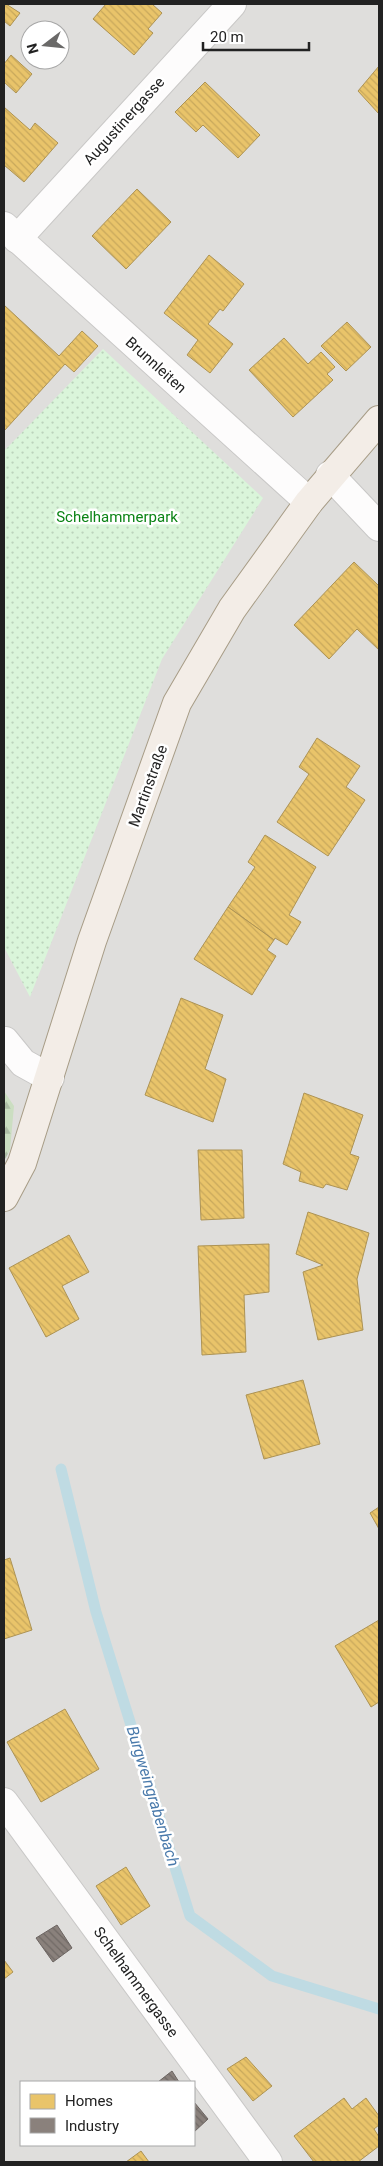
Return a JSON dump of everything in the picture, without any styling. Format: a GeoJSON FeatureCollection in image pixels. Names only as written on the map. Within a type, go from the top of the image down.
{"type":"FeatureCollection","features":[{"type":"Feature","properties":{"kind":"main road","name":"Martinstraße"},"geometry":{"type":"LineString","coordinates":[[4,1198],[22,1163],[92,941],[177,703],[232,609],[309,502],[379,420]]}},
{"type":"Feature","properties":{"kind":"street","name":"Augustinergasse"},"geometry":{"type":"LineString","coordinates":[[10,233],[232,4]]}},
{"type":"Feature","properties":{"kind":"street","name":"Brunnleiten"},"geometry":{"type":"LineString","coordinates":[[10,233],[309,502]]}},
{"type":"Feature","properties":{"kind":"street"},"geometry":{"type":"LineString","coordinates":[[330,476],[379,527]]}},
{"type":"Feature","properties":{"kind":"street"},"geometry":{"type":"LineString","coordinates":[[5,1041],[23,1064],[50,1078]]}},
{"type":"Feature","properties":{"kind":"street","name":"Schelhammergasse"},"geometry":{"type":"LineString","coordinates":[[4,1802],[268,2162]]}},
{"type":"Feature","properties":{"kind":"shaded area"},"geometry":{"type":"Polygon","coordinates":[[[4,4],[379,4],[379,2162],[4,2162],[4,4]]]}},
{"type":"Feature","properties":{"kind":"green space","name":"Schelhammerpark"},"geometry":{"type":"Polygon","coordinates":[[[103,349],[263,498],[162,659],[30,997],[4,947],[4,451],[103,349]]]}},
{"type":"Feature","properties":{"kind":"green space"},"geometry":{"type":"Polygon","coordinates":[[[4,1091],[14,1106],[10,1150],[4,1161],[4,1091]]]}},
{"type":"Feature","properties":{"kind":"building: Homes"},"geometry":{"type":"Polygon","coordinates":[[[6,4],[20,13],[10,26],[4,21],[4,6],[6,4]]]}},
{"type":"Feature","properties":{"kind":"building: Homes"},"geometry":{"type":"Polygon","coordinates":[[[106,4],[152,4],[162,13],[148,29],[153,33],[134,55],[93,19],[106,4]]]}},
{"type":"Feature","properties":{"kind":"building: Homes"},"geometry":{"type":"Polygon","coordinates":[[[11,55],[20,63],[20,70],[28,70],[32,74],[16,93],[4,82],[4,64],[11,55]]]}},
{"type":"Feature","properties":{"kind":"building: Homes"},"geometry":{"type":"Polygon","coordinates":[[[379,66],[379,114],[358,91],[379,66]]]}},
{"type":"Feature","properties":{"kind":"building: Homes"},"geometry":{"type":"Polygon","coordinates":[[[205,82],[260,135],[238,158],[203,125],[196,132],[175,112],[205,82]]]}},
{"type":"Feature","properties":{"kind":"building: Homes"},"geometry":{"type":"Polygon","coordinates":[[[4,107],[30,130],[35,123],[58,143],[24,182],[4,165],[4,107]]]}},
{"type":"Feature","properties":{"kind":"building: Homes"},"geometry":{"type":"Polygon","coordinates":[[[137,189],[171,222],[126,269],[92,236],[137,189]]]}},
{"type":"Feature","properties":{"kind":"building: Homes"},"geometry":{"type":"Polygon","coordinates":[[[209,255],[244,284],[223,311],[220,309],[208,324],[233,344],[210,373],[187,355],[198,340],[164,313],[209,255]]]}},
{"type":"Feature","properties":{"kind":"building: Homes"},"geometry":{"type":"Polygon","coordinates":[[[4,305],[59,356],[82,331],[98,346],[74,372],[65,364],[4,431],[4,305]]]}},
{"type":"Feature","properties":{"kind":"building: Homes"},"geometry":{"type":"Polygon","coordinates":[[[347,322],[371,347],[346,371],[321,346],[347,322]]]}},
{"type":"Feature","properties":{"kind":"building: Homes"},"geometry":{"type":"Polygon","coordinates":[[[284,338],[308,364],[321,352],[335,367],[327,374],[333,380],[293,417],[249,370],[284,338]]]}},
{"type":"Feature","properties":{"kind":"building: Homes"},"geometry":{"type":"Polygon","coordinates":[[[354,562],[379,586],[379,650],[357,629],[329,659],[294,625],[354,562]]]}},
{"type":"Feature","properties":{"kind":"building: Homes"},"geometry":{"type":"Polygon","coordinates":[[[317,738],[360,766],[346,787],[365,800],[328,856],[277,822],[309,774],[299,767],[317,738]]]}},
{"type":"Feature","properties":{"kind":"building: Homes"},"geometry":{"type":"Polygon","coordinates":[[[265,835],[316,867],[289,915],[301,922],[287,945],[275,938],[274,940],[228,907],[255,867],[248,862],[265,835]]]}},
{"type":"Feature","properties":{"kind":"building: Homes"},"geometry":{"type":"Polygon","coordinates":[[[228,907],[274,940],[267,950],[276,956],[252,995],[194,959],[228,907]]]}},
{"type":"Feature","properties":{"kind":"building: Homes"},"geometry":{"type":"Polygon","coordinates":[[[181,998],[223,1015],[205,1069],[226,1079],[213,1122],[145,1095],[181,998]]]}},
{"type":"Feature","properties":{"kind":"building: Homes"},"geometry":{"type":"Polygon","coordinates":[[[304,1093],[363,1115],[350,1154],[359,1157],[347,1190],[326,1184],[323,1188],[299,1181],[301,1172],[283,1164],[304,1093]]]}},
{"type":"Feature","properties":{"kind":"building: Homes"},"geometry":{"type":"Polygon","coordinates":[[[198,1150],[242,1150],[244,1218],[201,1220],[198,1150]]]}},
{"type":"Feature","properties":{"kind":"building: Homes"},"geometry":{"type":"Polygon","coordinates":[[[308,1212],[369,1233],[357,1279],[363,1330],[318,1340],[303,1272],[323,1265],[296,1254],[308,1212]]]}},
{"type":"Feature","properties":{"kind":"building: Homes"},"geometry":{"type":"Polygon","coordinates":[[[69,1235],[89,1272],[62,1286],[79,1319],[46,1337],[9,1268],[69,1235]]]}},
{"type":"Feature","properties":{"kind":"building: Homes"},"geometry":{"type":"Polygon","coordinates":[[[269,1244],[269,1292],[244,1295],[246,1352],[202,1355],[198,1246],[269,1244]]]}},
{"type":"Feature","properties":{"kind":"building: Homes"},"geometry":{"type":"Polygon","coordinates":[[[303,1380],[320,1444],[264,1459],[246,1395],[303,1380]]]}},
{"type":"Feature","properties":{"kind":"building: Homes"},"geometry":{"type":"Polygon","coordinates":[[[379,1507],[379,1529],[370,1513],[379,1507]]]}},
{"type":"Feature","properties":{"kind":"building: Homes"},"geometry":{"type":"Polygon","coordinates":[[[10,1558],[32,1630],[4,1639],[4,1560],[10,1558]]]}},
{"type":"Feature","properties":{"kind":"building: Homes"},"geometry":{"type":"Polygon","coordinates":[[[379,1620],[379,1702],[371,1707],[335,1646],[379,1620]]]}},
{"type":"Feature","properties":{"kind":"building: Homes"},"geometry":{"type":"Polygon","coordinates":[[[65,1709],[99,1769],[41,1802],[7,1742],[65,1709]]]}},
{"type":"Feature","properties":{"kind":"building: Homes"},"geometry":{"type":"Polygon","coordinates":[[[126,1867],[150,1906],[121,1925],[96,1886],[126,1867]]]}},
{"type":"Feature","properties":{"kind":"building: Homes"},"geometry":{"type":"Polygon","coordinates":[[[4,1960],[13,1972],[4,1979],[4,1960]]]}},
{"type":"Feature","properties":{"kind":"building: Homes"},"geometry":{"type":"Polygon","coordinates":[[[246,2057],[272,2086],[253,2101],[227,2069],[246,2057]]]}},
{"type":"Feature","properties":{"kind":"building: Homes"},"geometry":{"type":"Polygon","coordinates":[[[344,2098],[352,2109],[366,2098],[379,2116],[379,2125],[374,2129],[379,2137],[379,2146],[358,2162],[314,2162],[294,2136],[344,2098]]]}},
{"type":"Feature","properties":{"kind":"building: Homes"},"geometry":{"type":"Polygon","coordinates":[[[141,2151],[149,2162],[126,2162],[141,2151]]]}},
{"type":"Feature","properties":{"kind":"building: Industry"},"geometry":{"type":"Polygon","coordinates":[[[57,1925],[72,1948],[53,1962],[36,1938],[57,1925]]]}},
{"type":"Feature","properties":{"kind":"building: Industry"},"geometry":{"type":"Polygon","coordinates":[[[172,2071],[178,2081],[159,2081],[172,2071]]]}},
{"type":"Feature","properties":{"kind":"building: Industry"},"geometry":{"type":"Polygon","coordinates":[[[195,2103],[208,2119],[195,2131],[195,2103]]]}},
{"type":"Feature","properties":{"kind":"waterway","name":"Burgweingrabenbach"},"geometry":{"type":"LineString","coordinates":[[61,1469],[96,1612],[190,1916],[272,1976],[379,2009]]}}]}
